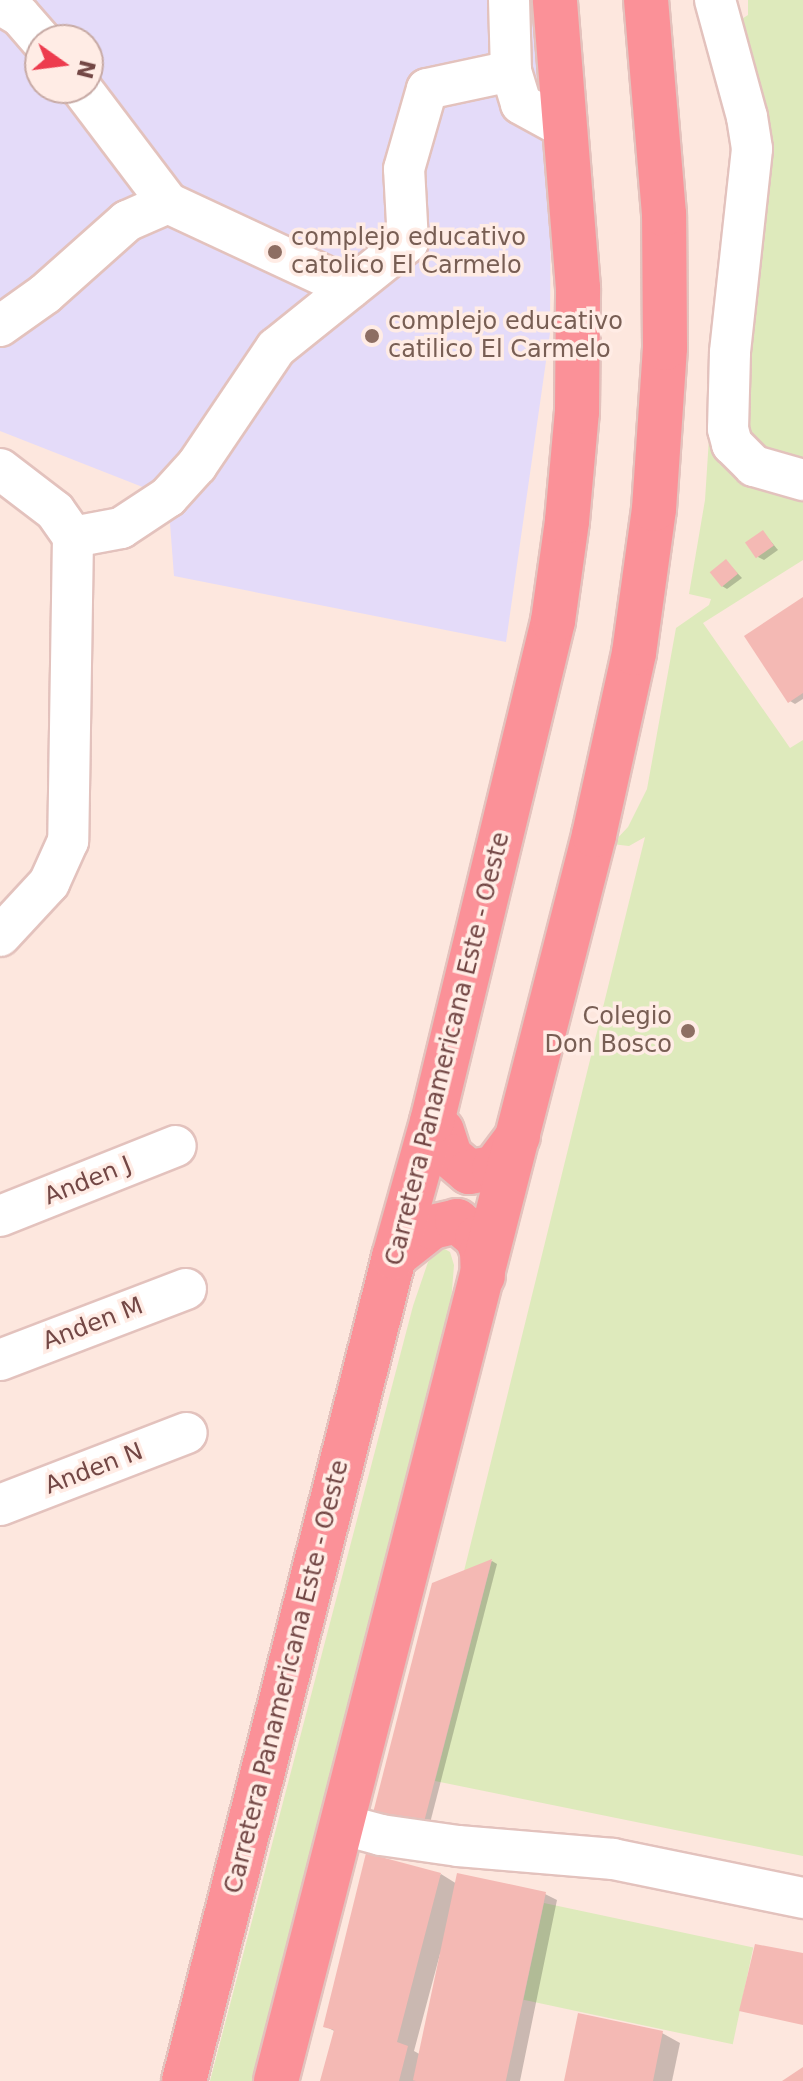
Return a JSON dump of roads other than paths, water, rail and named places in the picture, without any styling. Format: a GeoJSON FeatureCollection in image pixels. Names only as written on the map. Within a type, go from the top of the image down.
{"type":"FeatureCollection","features":[{"type":"Feature","properties":{"kind":"highway","name":"Carretera Panamericana Este - Oeste"},"geometry":{"type":"LineString","coordinates":[[184,2081],[394,1257],[432,1122],[553,621],[567,521],[577,412],[578,288],[555,0]]}},
{"type":"Feature","properties":{"kind":"highway"},"geometry":{"type":"LineString","coordinates":[[276,2081],[344,1825],[622,716],[654,509],[665,348],[664,214],[646,0]]}},
{"type":"Feature","properties":{"kind":"highway"},"geometry":{"type":"LineString","coordinates":[[432,1122],[442,1131],[450,1156],[469,1172],[494,1168],[518,1136]]}},
{"type":"Feature","properties":{"kind":"highway"},"geometry":{"type":"LineString","coordinates":[[394,1257],[432,1227],[457,1221],[477,1238],[484,1262],[482,1278]]}},
{"type":"Feature","properties":{"kind":"street"},"geometry":{"type":"LineString","coordinates":[[509,0],[511,71],[521,104],[567,129]]}},
{"type":"Feature","properties":{"kind":"street"},"geometry":{"type":"LineString","coordinates":[[715,0],[741,91],[752,149],[730,353],[728,429],[732,444],[754,466],[803,480]]}},
{"type":"Feature","properties":{"kind":"street"},"geometry":{"type":"LineString","coordinates":[[0,4],[27,24]]}},
{"type":"Feature","properties":{"kind":"street"},"geometry":{"type":"LineString","coordinates":[[73,537],[121,528],[168,497],[197,465],[276,348],[408,242],[404,169],[427,89],[511,71]]}},
{"type":"Feature","properties":{"kind":"street"},"geometry":{"type":"LineString","coordinates":[[93,104],[168,203],[350,288]]}},
{"type":"Feature","properties":{"kind":"street"},"geometry":{"type":"LineString","coordinates":[[0,326],[45,294],[127,221],[168,203]]}},
{"type":"Feature","properties":{"kind":"street"},"geometry":{"type":"LineString","coordinates":[[0,469],[55,511],[73,537],[68,841],[49,883],[0,936]]}},
{"type":"Feature","properties":{"kind":"street","name":"Anden J"},"geometry":{"type":"LineString","coordinates":[[0,1216],[176,1146]]}},
{"type":"Feature","properties":{"kind":"street","name":"Anden M"},"geometry":{"type":"LineString","coordinates":[[0,1360],[186,1289]]}},
{"type":"Feature","properties":{"kind":"street","name":"Anden N"},"geometry":{"type":"LineString","coordinates":[[0,1505],[187,1433]]}},
{"type":"Feature","properties":{"kind":"street"},"geometry":{"type":"LineString","coordinates":[[344,1825],[381,1835],[458,1846],[613,1859],[803,1898]]}},
{"type":"Feature","properties":{"kind":"place","name":"complejo educativo catolico El Carmelo"},"geometry":{"type":"Point","coordinates":[275,252]}},
{"type":"Feature","properties":{"kind":"place","name":"complejo educativo catilico El Carmelo"},"geometry":{"type":"Point","coordinates":[372,336]}},
{"type":"Feature","properties":{"kind":"place","name":"Colegio Don Bosco"},"geometry":{"type":"Point","coordinates":[688,1031]}}]}
